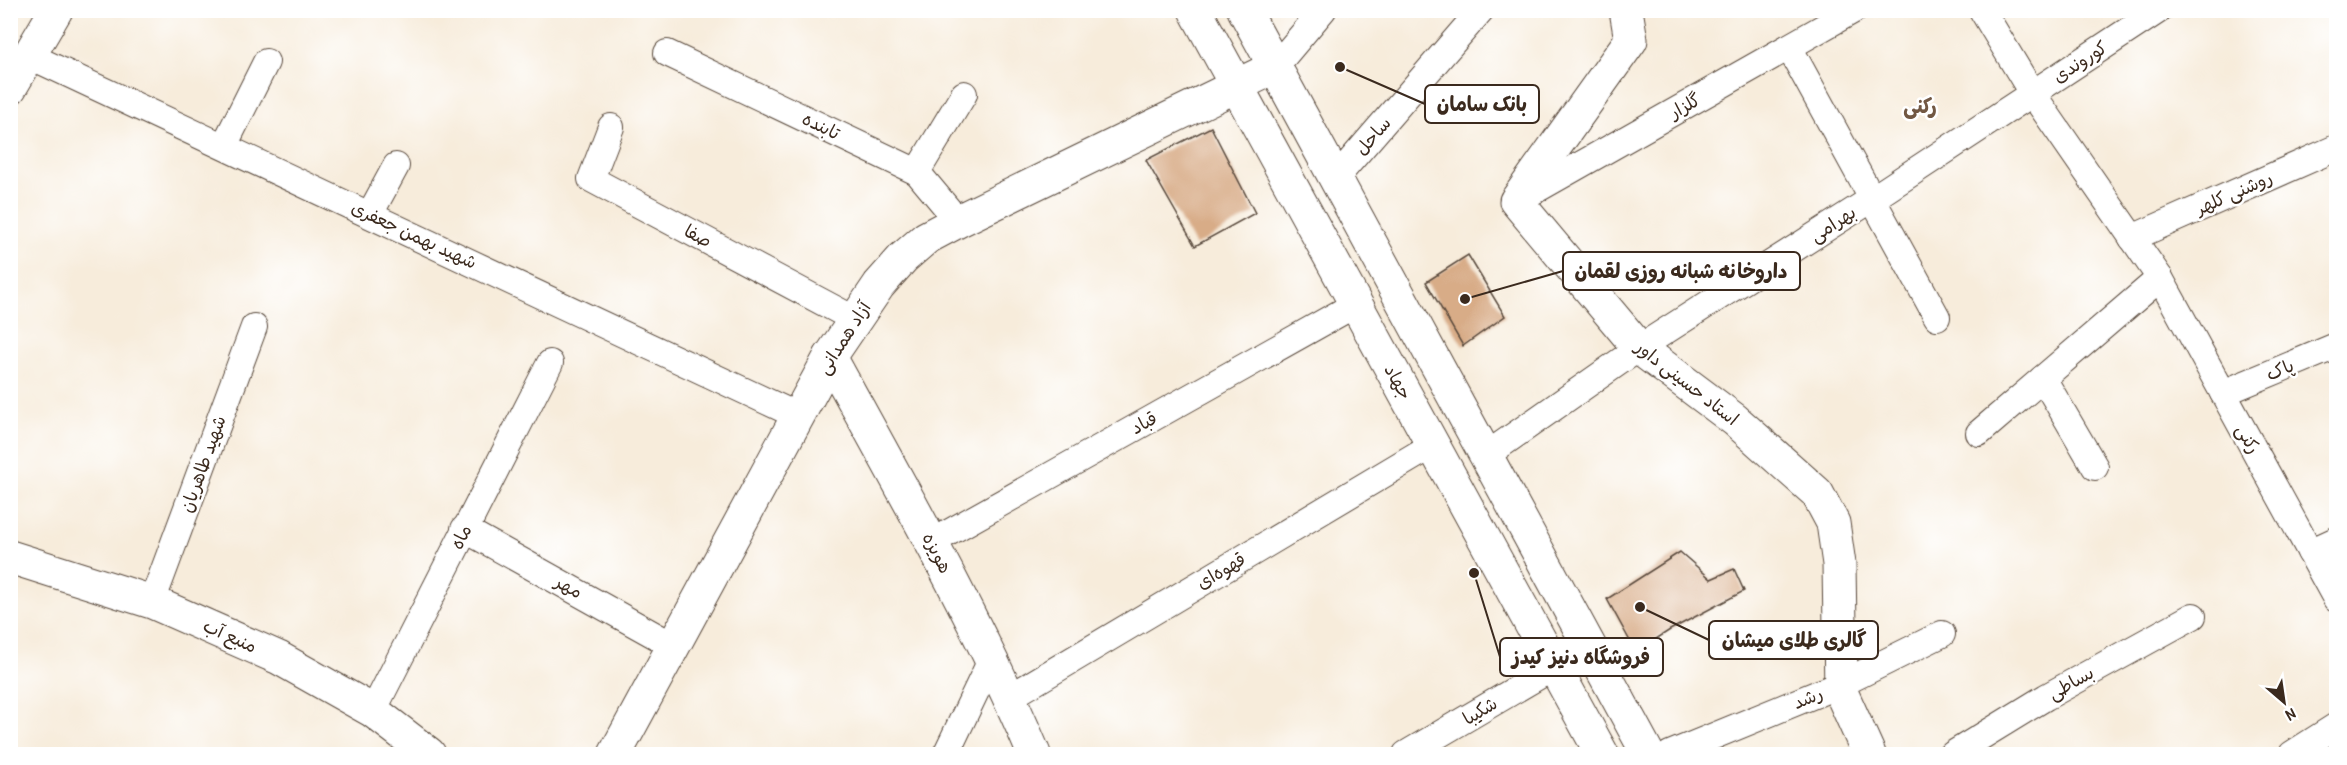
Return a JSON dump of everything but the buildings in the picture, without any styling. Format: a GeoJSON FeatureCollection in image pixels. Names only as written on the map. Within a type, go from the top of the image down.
{"type":"FeatureCollection","features":[{"type":"Feature","properties":{"kind":"street"},"geometry":{"type":"LineString","coordinates":[[10,88],[56,10]]}},
{"type":"Feature","properties":{"kind":"street","name":"جهاد"},"geometry":{"type":"LineString","coordinates":[[1195,10],[1602,754]]}},
{"type":"Feature","properties":{"kind":"street"},"geometry":{"type":"LineString","coordinates":[[1244,10],[1648,754]]}},
{"type":"Feature","properties":{"kind":"street"},"geometry":{"type":"LineString","coordinates":[[1275,67],[1323,10]]}},
{"type":"Feature","properties":{"kind":"street","name":"ساحل"},"geometry":{"type":"LineString","coordinates":[[1335,179],[1481,10]]}},
{"type":"Feature","properties":{"kind":"street"},"geometry":{"type":"LineString","coordinates":[[1516,201],[1631,40],[1626,10]]}},
{"type":"Feature","properties":{"kind":"street","name":"گلزار"},"geometry":{"type":"LineString","coordinates":[[1516,201],[1854,10]]}},
{"type":"Feature","properties":{"kind":"street","name":"رکنی"},"geometry":{"type":"LineString","coordinates":[[1982,10],[2032,93],[2160,278],[2337,599]]}},
{"type":"Feature","properties":{"kind":"street","name":"کوروندی"},"geometry":{"type":"LineString","coordinates":[[2032,93],[2158,10]]}},
{"type":"Feature","properties":{"kind":"street"},"geometry":{"type":"LineString","coordinates":[[1790,47],[1937,317]]}},
{"type":"Feature","properties":{"kind":"street","name":"تابنده"},"geometry":{"type":"LineString","coordinates":[[667,53],[917,172],[958,221]]}},
{"type":"Feature","properties":{"kind":"street","name":"شهید بهمن جعفری"},"geometry":{"type":"LineString","coordinates":[[30,56],[798,416]]}},
{"type":"Feature","properties":{"kind":"street"},"geometry":{"type":"LineString","coordinates":[[224,146],[266,62]]}},
{"type":"Feature","properties":{"kind":"street","name":"آزاد همدانی"},"geometry":{"type":"LineString","coordinates":[[615,754],[830,357],[879,285],[903,258],[926,238],[958,221],[1235,84],[1275,67]]}},
{"type":"Feature","properties":{"kind":"street","name":"بهرامی"},"geometry":{"type":"LineString","coordinates":[[1485,456],[1639,348],[1872,199],[2032,93]]}},
{"type":"Feature","properties":{"kind":"street"},"geometry":{"type":"LineString","coordinates":[[917,172],[964,94]]}},
{"type":"Feature","properties":{"kind":"street","name":"صفا"},"geometry":{"type":"LineString","coordinates":[[611,127],[591,179],[854,319]]}},
{"type":"Feature","properties":{"kind":"street","name":"روشنی کلهر"},"geometry":{"type":"LineString","coordinates":[[2132,238],[2337,148]]}},
{"type":"Feature","properties":{"kind":"street"},"geometry":{"type":"LineString","coordinates":[[370,214],[396,166]]}},
{"type":"Feature","properties":{"kind":"street","name":"استاد حسینی داور"},"geometry":{"type":"LineString","coordinates":[[1516,201],[1639,348],[1735,420],[1817,492],[1833,523],[1839,564],[1841,692],[1869,754]]}},
{"type":"Feature","properties":{"kind":"street"},"geometry":{"type":"LineString","coordinates":[[1979,433],[2160,278]]}},
{"type":"Feature","properties":{"kind":"street","name":"قباد"},"geometry":{"type":"LineString","coordinates":[[932,542],[1356,304]]}},
{"type":"Feature","properties":{"kind":"street","name":"شهید طاهریان"},"geometry":{"type":"LineString","coordinates":[[152,602],[254,327]]}},
{"type":"Feature","properties":{"kind":"street","name":"پاک"},"geometry":{"type":"LineString","coordinates":[[2223,393],[2337,346]]}},
{"type":"Feature","properties":{"kind":"street","name":"هویزه"},"geometry":{"type":"LineString","coordinates":[[830,357],[932,542],[1010,698],[1034,754]]}},
{"type":"Feature","properties":{"kind":"street","name":"ماه"},"geometry":{"type":"LineString","coordinates":[[373,711],[550,363]]}},
{"type":"Feature","properties":{"kind":"street"},"geometry":{"type":"LineString","coordinates":[[2043,378],[2095,467]]}},
{"type":"Feature","properties":{"kind":"street","name":"قهوه‌ای"},"geometry":{"type":"LineString","coordinates":[[1010,698],[1433,445]]}},
{"type":"Feature","properties":{"kind":"street","name":"مهر"},"geometry":{"type":"LineString","coordinates":[[464,529],[674,646]]}},
{"type":"Feature","properties":{"kind":"street"},"geometry":{"type":"LineString","coordinates":[[2310,552],[2337,540]]}},
{"type":"Feature","properties":{"kind":"street","name":"منبع آب"},"geometry":{"type":"LineString","coordinates":[[10,557],[152,602],[279,657],[373,711],[429,754]]}},
{"type":"Feature","properties":{"kind":"street","name":"بساطی"},"geometry":{"type":"LineString","coordinates":[[1953,754],[2046,697],[2193,616]]}},
{"type":"Feature","properties":{"kind":"street","name":"رشد"},"geometry":{"type":"LineString","coordinates":[[1670,754],[1841,684],[1942,634]]}},
{"type":"Feature","properties":{"kind":"street"},"geometry":{"type":"LineString","coordinates":[[946,754],[990,662]]}},
{"type":"Feature","properties":{"kind":"street","name":"شکیبا"},"geometry":{"type":"LineString","coordinates":[[1406,754],[1554,667]]}},
{"type":"Feature","properties":{"kind":"street"},"geometry":{"type":"LineString","coordinates":[[2292,754],[2337,726]]}},
{"type":"Feature","properties":{"kind":"place","name":"بانک سامان"},"geometry":{"type":"Point","coordinates":[1340,67]}},
{"type":"Feature","properties":{"kind":"place","name":"داروخانه شبانه روزی لقمان"},"geometry":{"type":"Point","coordinates":[1465,299]}},
{"type":"Feature","properties":{"kind":"place","name":"فروشگاه دنیز کیدز"},"geometry":{"type":"Point","coordinates":[1474,573]}},
{"type":"Feature","properties":{"kind":"place","name":"گالری طلای میشان"},"geometry":{"type":"Point","coordinates":[1640,607]}},
{"type":"Feature","properties":{"kind":"district","name":"رکنی"},"geometry":{"type":"Point","coordinates":[1920,106]}}]}
